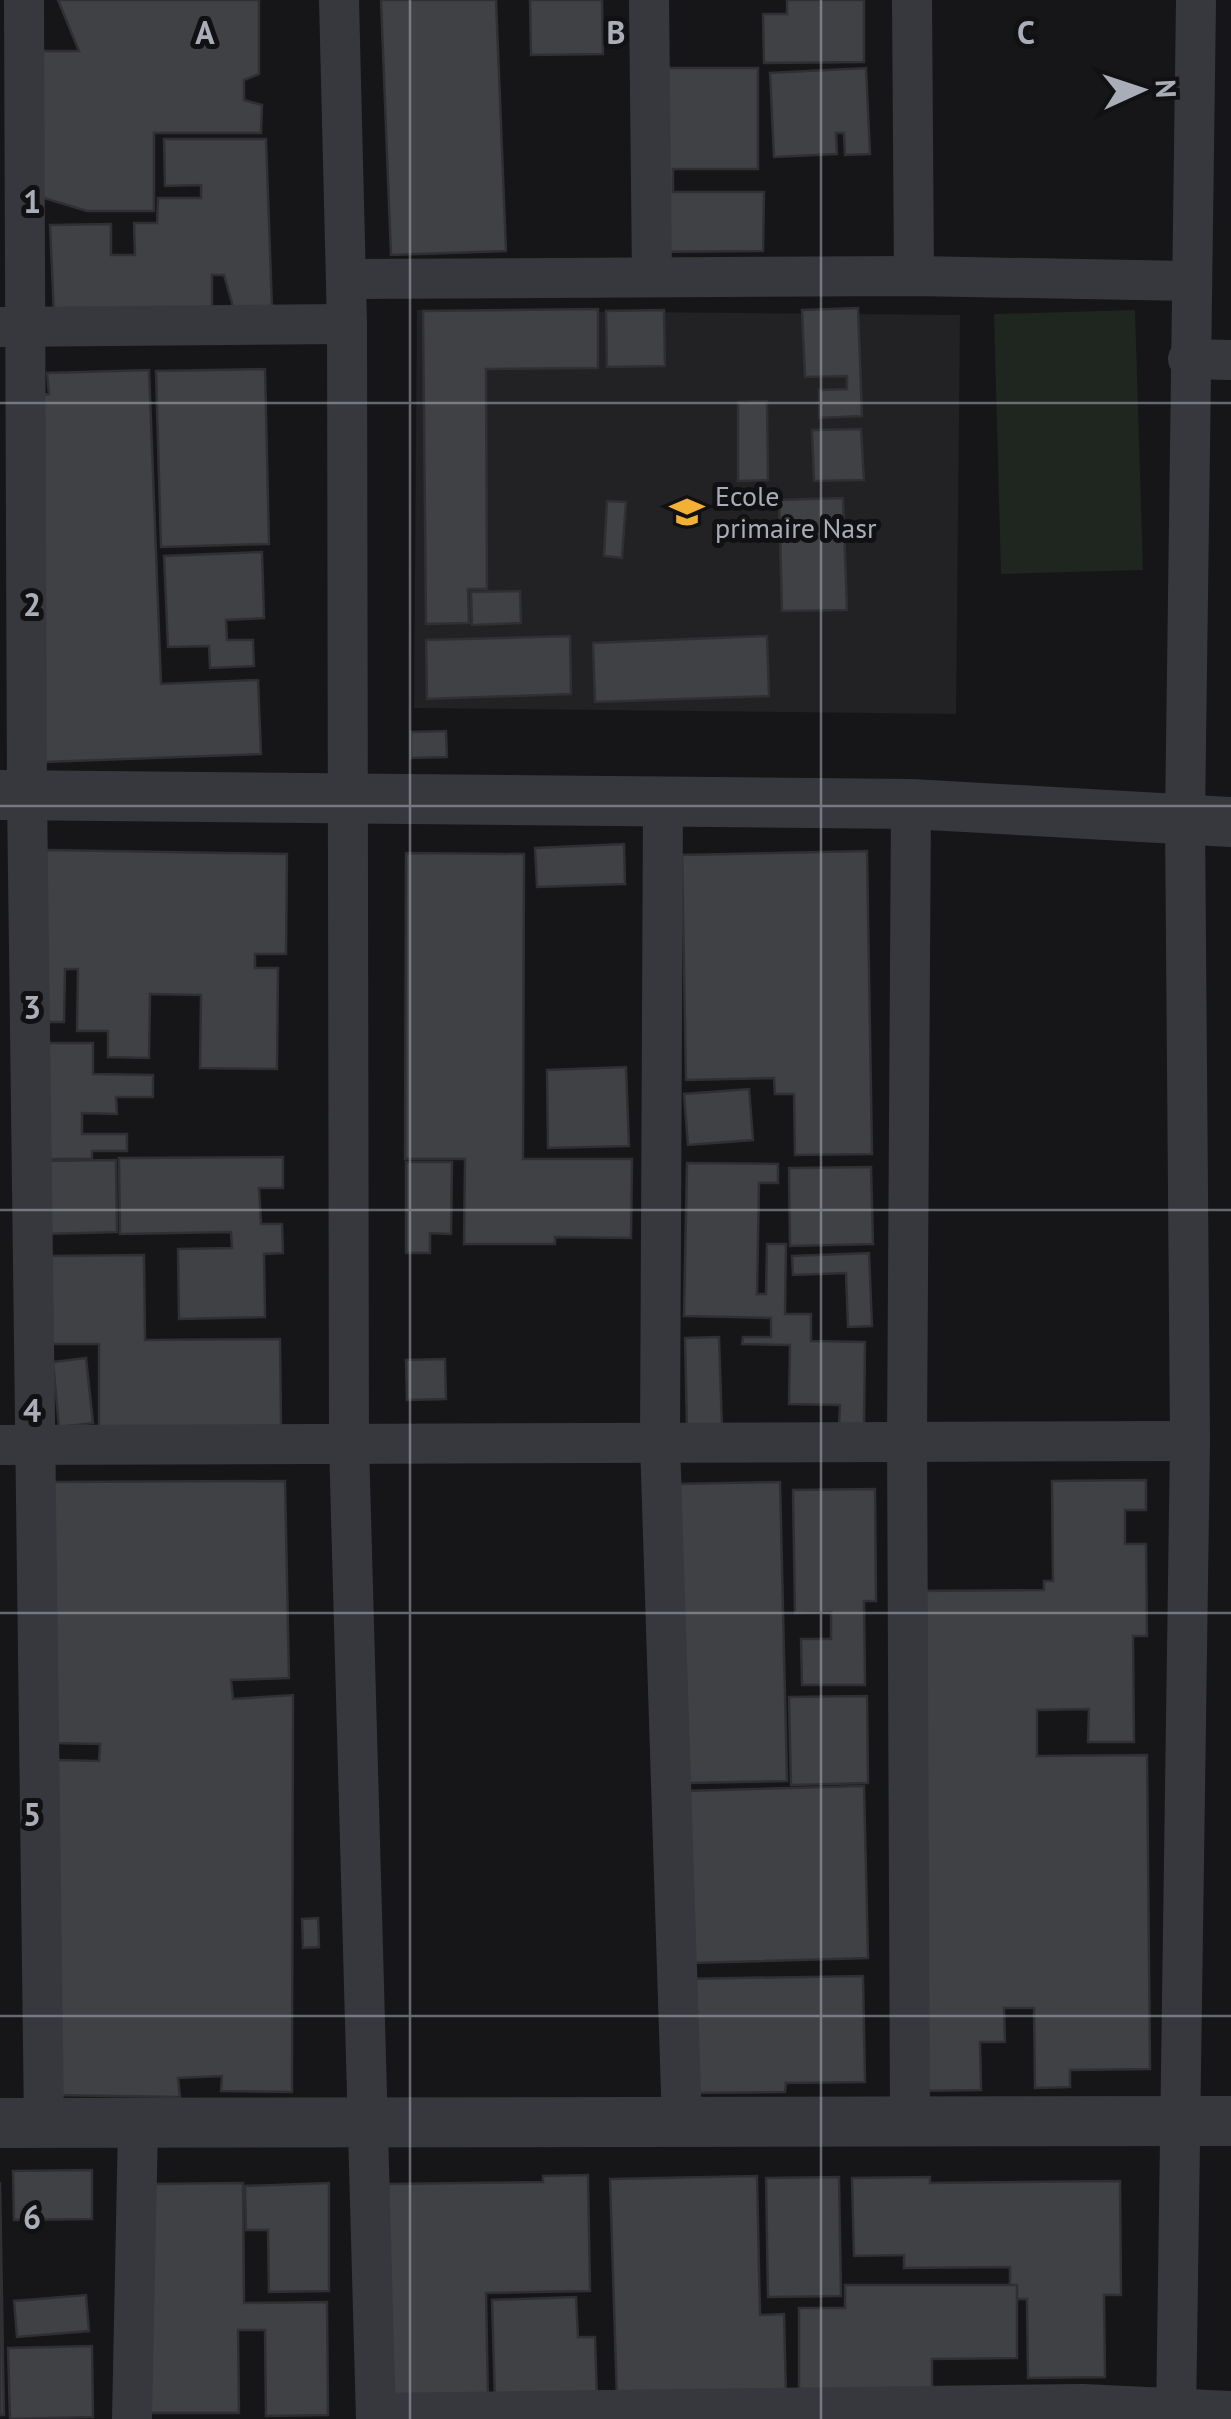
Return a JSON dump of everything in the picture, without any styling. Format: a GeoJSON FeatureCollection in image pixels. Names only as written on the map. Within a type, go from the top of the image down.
{"type":"FeatureCollection","features":[{"type":"Feature","properties":{"kind":"street"},"geometry":{"type":"LineString","coordinates":[[24,0],[14,327],[13,796],[22,2123],[1231,2121]]}},
{"type":"Feature","properties":{"kind":"street"},"geometry":{"type":"LineString","coordinates":[[338,0],[347,280],[348,1444],[376,2416],[1083,2404],[1176,2414],[1231,2411]]}},
{"type":"Feature","properties":{"kind":"street"},"geometry":{"type":"LineString","coordinates":[[649,0],[652,277]]}},
{"type":"Feature","properties":{"kind":"street"},"geometry":{"type":"LineString","coordinates":[[912,0],[914,276]]}},
{"type":"Feature","properties":{"kind":"street"},"geometry":{"type":"LineString","coordinates":[[1176,2414],[1190,1440],[1208,821],[1188,360],[1196,0]]}},
{"type":"Feature","properties":{"kind":"street"},"geometry":{"type":"LineString","coordinates":[[347,280],[914,276],[1190,281]]}},
{"type":"Feature","properties":{"kind":"street"},"geometry":{"type":"LineString","coordinates":[[14,327],[347,324]]}},
{"type":"Feature","properties":{"kind":"street"},"geometry":{"type":"LineString","coordinates":[[1188,360],[1231,360]]}},
{"type":"Feature","properties":{"kind":"street"},"geometry":{"type":"LineString","coordinates":[[13,796],[912,804],[1208,821]]}},
{"type":"Feature","properties":{"kind":"street"},"geometry":{"type":"LineString","coordinates":[[663,804],[660,1442],[682,2124]]}},
{"type":"Feature","properties":{"kind":"street"},"geometry":{"type":"LineString","coordinates":[[910,2124],[907,1439],[912,804]]}},
{"type":"Feature","properties":{"kind":"street"},"geometry":{"type":"LineString","coordinates":[[18,1446],[1190,1440]]}},
{"type":"Feature","properties":{"kind":"street"},"geometry":{"type":"LineString","coordinates":[[132,2419],[138,2125]]}},
{"type":"Feature","properties":{"kind":"shaded area","name":"Ecole primaire Nasr"},"geometry":{"type":"Polygon","coordinates":[[[417,310],[960,315],[956,714],[414,708],[417,310]]]}},
{"type":"Feature","properties":{"kind":"shaded area"},"geometry":{"type":"Polygon","coordinates":[[[1135,310],[1143,570],[1001,574],[994,314],[1135,310]]]}},
{"type":"Feature","properties":{"kind":"building"},"geometry":{"type":"Polygon","coordinates":[[[58,0],[259,0],[259,74],[244,80],[244,100],[262,105],[261,133],[154,133],[154,211],[87,211],[34,195],[35,51],[79,51],[58,0]]]}},
{"type":"Feature","properties":{"kind":"building"},"geometry":{"type":"Polygon","coordinates":[[[381,0],[496,0],[506,251],[391,255],[381,0]]]}},
{"type":"Feature","properties":{"kind":"building"},"geometry":{"type":"Polygon","coordinates":[[[530,0],[602,0],[603,54],[531,55],[530,0]]]}},
{"type":"Feature","properties":{"kind":"building"},"geometry":{"type":"Polygon","coordinates":[[[787,0],[864,0],[864,62],[764,63],[763,14],[787,14],[787,0]]]}},
{"type":"Feature","properties":{"kind":"building"},"geometry":{"type":"Polygon","coordinates":[[[644,68],[758,68],[758,169],[673,169],[673,192],[764,192],[763,251],[644,252],[644,68]]]}},
{"type":"Feature","properties":{"kind":"building"},"geometry":{"type":"Polygon","coordinates":[[[866,68],[870,154],[845,155],[844,133],[836,133],[837,154],[774,157],[770,73],[866,68]]]}},
{"type":"Feature","properties":{"kind":"building"},"geometry":{"type":"Polygon","coordinates":[[[164,139],[266,139],[272,309],[234,310],[224,275],[212,275],[212,312],[54,314],[50,225],[111,224],[111,255],[135,255],[134,223],[157,223],[158,198],[201,198],[201,185],[165,186],[164,139]]]}},
{"type":"Feature","properties":{"kind":"building"},"geometry":{"type":"Polygon","coordinates":[[[858,308],[862,416],[819,418],[819,390],[847,389],[847,376],[805,377],[802,310],[858,308]]]}},
{"type":"Feature","properties":{"kind":"building"},"geometry":{"type":"Polygon","coordinates":[[[598,309],[598,368],[486,369],[487,589],[468,589],[469,623],[426,624],[423,311],[598,309]]]}},
{"type":"Feature","properties":{"kind":"building"},"geometry":{"type":"Polygon","coordinates":[[[664,310],[665,366],[607,367],[606,311],[664,310]]]}},
{"type":"Feature","properties":{"kind":"building"},"geometry":{"type":"Polygon","coordinates":[[[265,369],[269,544],[161,547],[156,371],[265,369]]]}},
{"type":"Feature","properties":{"kind":"building"},"geometry":{"type":"Polygon","coordinates":[[[149,370],[161,684],[258,680],[261,754],[44,762],[31,395],[49,394],[47,373],[149,370]]]}},
{"type":"Feature","properties":{"kind":"building"},"geometry":{"type":"Polygon","coordinates":[[[767,401],[768,480],[738,481],[738,402],[767,401]]]}},
{"type":"Feature","properties":{"kind":"building"},"geometry":{"type":"Polygon","coordinates":[[[861,429],[864,480],[814,481],[812,430],[861,429]]]}},
{"type":"Feature","properties":{"kind":"building"},"geometry":{"type":"Polygon","coordinates":[[[843,498],[847,610],[782,611],[779,500],[843,498]]]}},
{"type":"Feature","properties":{"kind":"building"},"geometry":{"type":"Polygon","coordinates":[[[607,501],[626,502],[622,558],[604,556],[607,501]]]}},
{"type":"Feature","properties":{"kind":"building"},"geometry":{"type":"Polygon","coordinates":[[[262,552],[264,618],[226,620],[227,640],[253,640],[254,666],[210,668],[209,646],[168,647],[164,556],[262,552]]]}},
{"type":"Feature","properties":{"kind":"building"},"geometry":{"type":"Polygon","coordinates":[[[520,591],[521,623],[472,625],[471,592],[520,591]]]}},
{"type":"Feature","properties":{"kind":"building"},"geometry":{"type":"Polygon","coordinates":[[[570,636],[571,694],[427,699],[426,640],[570,636]]]}},
{"type":"Feature","properties":{"kind":"building"},"geometry":{"type":"Polygon","coordinates":[[[767,636],[769,696],[595,702],[593,643],[767,636]]]}},
{"type":"Feature","properties":{"kind":"building"},"geometry":{"type":"Polygon","coordinates":[[[446,731],[447,757],[411,758],[411,732],[446,731]]]}},
{"type":"Feature","properties":{"kind":"building"},"geometry":{"type":"Polygon","coordinates":[[[624,844],[625,884],[537,887],[535,848],[624,844]]]}},
{"type":"Feature","properties":{"kind":"building"},"geometry":{"type":"Polygon","coordinates":[[[46,850],[287,854],[286,954],[255,954],[255,968],[278,968],[277,1069],[200,1068],[201,995],[150,994],[149,1058],[108,1057],[108,1031],[77,1031],[78,969],[65,969],[64,1022],[43,1022],[46,850]]]}},
{"type":"Feature","properties":{"kind":"building"},"geometry":{"type":"Polygon","coordinates":[[[867,851],[872,1154],[795,1155],[794,1094],[775,1094],[774,1078],[686,1080],[682,855],[867,851]]]}},
{"type":"Feature","properties":{"kind":"building"},"geometry":{"type":"Polygon","coordinates":[[[406,853],[524,854],[523,1159],[632,1159],[631,1238],[555,1237],[555,1244],[464,1244],[465,1159],[405,1159],[406,853]]]}},
{"type":"Feature","properties":{"kind":"building"},"geometry":{"type":"Polygon","coordinates":[[[48,1043],[93,1043],[93,1074],[153,1075],[153,1097],[116,1097],[117,1114],[82,1113],[82,1134],[127,1134],[127,1151],[92,1151],[92,1159],[47,1159],[48,1043]]]}},
{"type":"Feature","properties":{"kind":"building"},"geometry":{"type":"Polygon","coordinates":[[[626,1067],[629,1146],[548,1148],[547,1070],[626,1067]]]}},
{"type":"Feature","properties":{"kind":"building"},"geometry":{"type":"Polygon","coordinates":[[[749,1089],[753,1140],[688,1145],[684,1094],[749,1089]]]}},
{"type":"Feature","properties":{"kind":"building"},"geometry":{"type":"Polygon","coordinates":[[[283,1157],[283,1188],[259,1188],[261,1224],[282,1224],[283,1253],[264,1254],[265,1317],[179,1319],[178,1249],[232,1248],[231,1232],[120,1234],[119,1158],[283,1157]]]}},
{"type":"Feature","properties":{"kind":"building"},"geometry":{"type":"Polygon","coordinates":[[[116,1160],[117,1232],[45,1234],[43,1161],[116,1160]]]}},
{"type":"Feature","properties":{"kind":"building"},"geometry":{"type":"Polygon","coordinates":[[[406,1162],[452,1162],[451,1234],[430,1233],[430,1253],[406,1253],[406,1162]]]}},
{"type":"Feature","properties":{"kind":"building"},"geometry":{"type":"Polygon","coordinates":[[[687,1163],[778,1164],[778,1183],[759,1183],[757,1294],[766,1294],[767,1244],[786,1244],[785,1314],[811,1314],[811,1341],[865,1342],[864,1426],[839,1426],[840,1405],[789,1404],[790,1345],[742,1344],[743,1337],[771,1337],[771,1318],[684,1316],[687,1163]]]}},
{"type":"Feature","properties":{"kind":"building"},"geometry":{"type":"Polygon","coordinates":[[[871,1167],[873,1244],[790,1246],[789,1168],[871,1167]]]}},
{"type":"Feature","properties":{"kind":"building"},"geometry":{"type":"Polygon","coordinates":[[[869,1253],[872,1326],[848,1327],[846,1273],[793,1275],[792,1256],[869,1253]]]}},
{"type":"Feature","properties":{"kind":"building"},"geometry":{"type":"Polygon","coordinates":[[[144,1255],[145,1340],[280,1339],[281,1426],[99,1427],[99,1344],[46,1344],[46,1256],[144,1255]]]}},
{"type":"Feature","properties":{"kind":"building"},"geometry":{"type":"Polygon","coordinates":[[[719,1337],[722,1429],[687,1430],[685,1338],[719,1337]]]}},
{"type":"Feature","properties":{"kind":"building"},"geometry":{"type":"Polygon","coordinates":[[[86,1358],[93,1423],[59,1427],[53,1362],[86,1358]]]}},
{"type":"Feature","properties":{"kind":"building"},"geometry":{"type":"Polygon","coordinates":[[[445,1359],[446,1399],[407,1400],[406,1360],[445,1359]]]}},
{"type":"Feature","properties":{"kind":"building"},"geometry":{"type":"Polygon","coordinates":[[[1146,1480],[1146,1510],[1125,1510],[1125,1544],[1146,1544],[1147,1636],[1133,1636],[1134,1742],[1088,1742],[1089,1709],[1037,1710],[1037,1756],[1147,1755],[1150,2069],[1070,2070],[1070,2087],[1035,2088],[1034,2008],[1004,2008],[1005,2042],[980,2042],[981,2090],[914,2091],[916,1591],[1044,1590],[1044,1581],[1053,1581],[1052,1481],[1146,1480]]]}},
{"type":"Feature","properties":{"kind":"building"},"geometry":{"type":"Polygon","coordinates":[[[285,1481],[289,1678],[231,1680],[233,1699],[293,1695],[292,2092],[221,2091],[222,2076],[178,2078],[180,2097],[50,2095],[54,1760],[99,1761],[100,1744],[54,1743],[52,1482],[285,1481]]]}},
{"type":"Feature","properties":{"kind":"building"},"geometry":{"type":"Polygon","coordinates":[[[780,1482],[787,1781],[686,1783],[679,1484],[780,1482]]]}},
{"type":"Feature","properties":{"kind":"building"},"geometry":{"type":"Polygon","coordinates":[[[875,1489],[876,1601],[864,1601],[865,1685],[802,1685],[801,1639],[831,1639],[831,1612],[795,1613],[793,1490],[875,1489]]]}},
{"type":"Feature","properties":{"kind":"building"},"geometry":{"type":"Polygon","coordinates":[[[867,1696],[868,1783],[791,1785],[789,1697],[867,1696]]]}},
{"type":"Feature","properties":{"kind":"building"},"geometry":{"type":"Polygon","coordinates":[[[864,1786],[868,1958],[690,1963],[685,1791],[864,1786]]]}},
{"type":"Feature","properties":{"kind":"building"},"geometry":{"type":"Polygon","coordinates":[[[318,1918],[319,1947],[303,1948],[302,1919],[318,1918]]]}},
{"type":"Feature","properties":{"kind":"building"},"geometry":{"type":"Polygon","coordinates":[[[863,1976],[865,2082],[786,2083],[785,2092],[681,2093],[679,1979],[863,1976]]]}},
{"type":"Feature","properties":{"kind":"building"},"geometry":{"type":"Polygon","coordinates":[[[92,2170],[92,2219],[14,2220],[13,2171],[92,2170]]]}},
{"type":"Feature","properties":{"kind":"building"},"geometry":{"type":"Polygon","coordinates":[[[588,2175],[590,2291],[486,2293],[488,2401],[390,2403],[386,2184],[543,2182],[543,2176],[588,2175]]]}},
{"type":"Feature","properties":{"kind":"building"},"geometry":{"type":"Polygon","coordinates":[[[757,2176],[760,2315],[784,2314],[786,2397],[617,2400],[610,2179],[757,2176]]]}},
{"type":"Feature","properties":{"kind":"building"},"geometry":{"type":"Polygon","coordinates":[[[839,2177],[841,2296],[768,2297],[766,2178],[839,2177]]]}},
{"type":"Feature","properties":{"kind":"building"},"geometry":{"type":"Polygon","coordinates":[[[930,2177],[930,2183],[1120,2181],[1121,2295],[1104,2295],[1105,2377],[1028,2378],[1027,2299],[1010,2299],[1010,2267],[904,2268],[904,2255],[854,2256],[852,2178],[930,2177]]]}},
{"type":"Feature","properties":{"kind":"building"},"geometry":{"type":"Polygon","coordinates":[[[0,2182],[4,2415],[0,2415],[0,2182]]]}},
{"type":"Feature","properties":{"kind":"building"},"geometry":{"type":"Polygon","coordinates":[[[243,2183],[244,2303],[327,2302],[328,2415],[266,2416],[265,2330],[238,2330],[239,2413],[147,2413],[145,2184],[243,2183]]]}},
{"type":"Feature","properties":{"kind":"building"},"geometry":{"type":"Polygon","coordinates":[[[329,2183],[329,2291],[269,2292],[268,2230],[246,2230],[245,2186],[329,2183]]]}},
{"type":"Feature","properties":{"kind":"building"},"geometry":{"type":"Polygon","coordinates":[[[845,2285],[1017,2285],[1017,2358],[932,2359],[932,2394],[799,2395],[799,2308],[845,2308],[845,2285]]]}},
{"type":"Feature","properties":{"kind":"building"},"geometry":{"type":"Polygon","coordinates":[[[86,2295],[89,2331],[17,2337],[14,2301],[86,2295]]]}},
{"type":"Feature","properties":{"kind":"building"},"geometry":{"type":"Polygon","coordinates":[[[576,2297],[578,2337],[595,2337],[597,2399],[495,2402],[492,2300],[576,2297]]]}},
{"type":"Feature","properties":{"kind":"building"},"geometry":{"type":"Polygon","coordinates":[[[92,2346],[93,2417],[10,2419],[8,2348],[92,2346]]]}},
{"type":"Feature","properties":{"kind":"place","name":"Ecole primaire Nasr"},"geometry":{"type":"Point","coordinates":[687,512]}}]}
